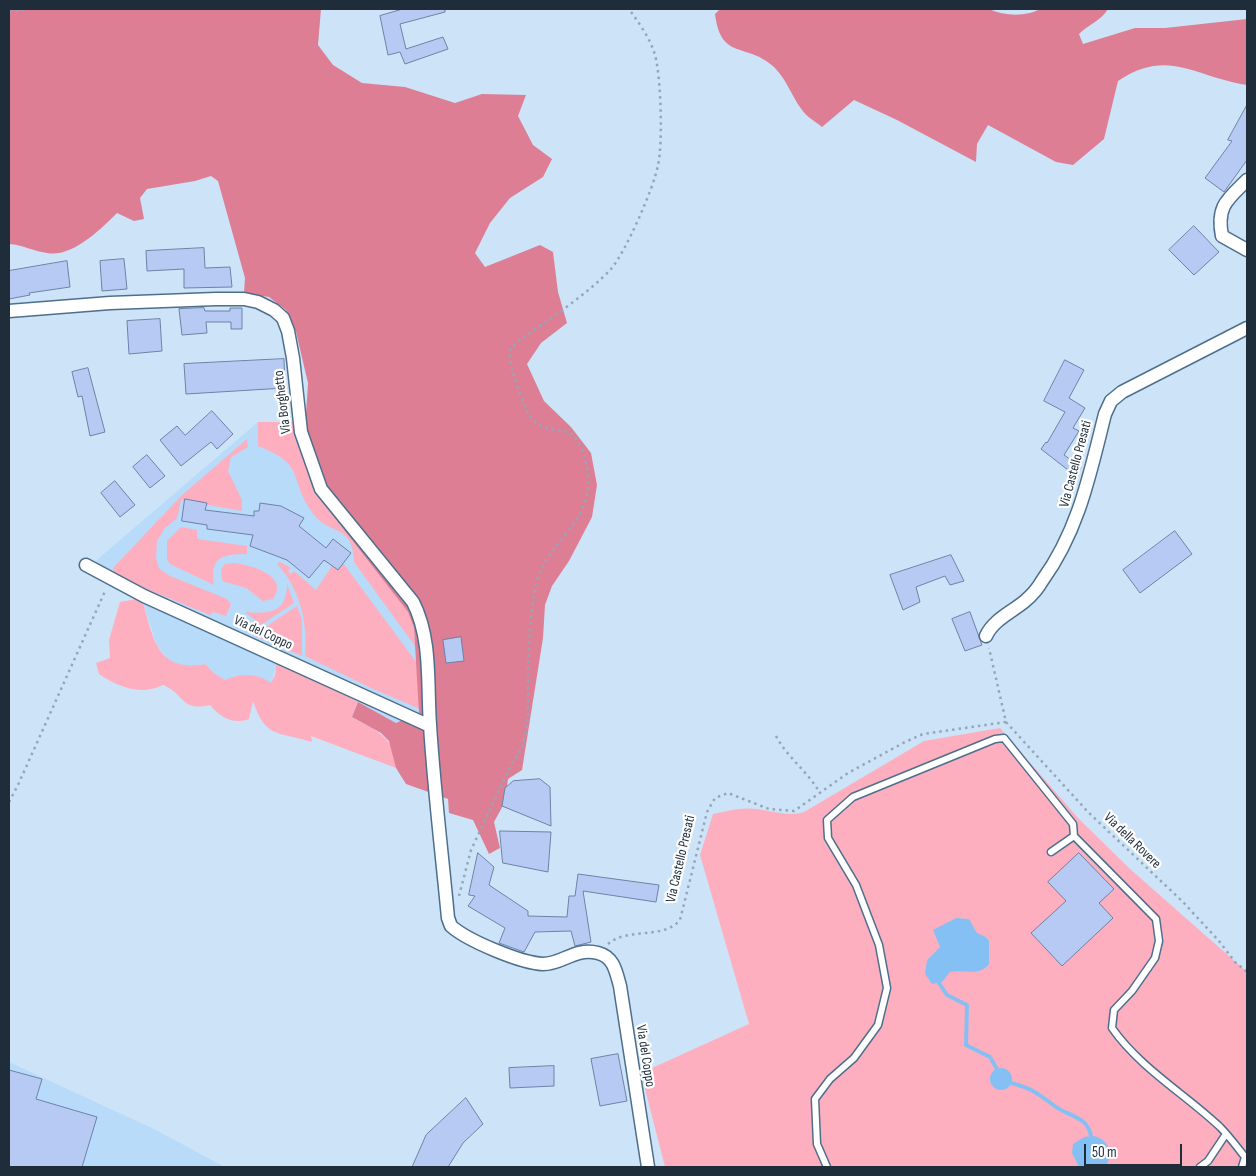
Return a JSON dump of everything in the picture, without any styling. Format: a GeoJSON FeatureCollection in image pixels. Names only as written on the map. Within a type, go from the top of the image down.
{"type":"FeatureCollection","features":[{"type":"Feature","properties":{"kind":"street"},"geometry":{"type":"LineString","coordinates":[[1247,180],[1224,203],[1221,210],[1222,236],[1247,250]]}},
{"type":"Feature","properties":{"kind":"street","name":"Via Borghetto"},"geometry":{"type":"LineString","coordinates":[[9,311],[110,302],[244,299],[266,305],[283,318],[293,358],[301,432],[321,489],[412,602],[420,616],[425,634],[430,726]]}},
{"type":"Feature","properties":{"kind":"street","name":"Via Castello Presati"},"geometry":{"type":"LineString","coordinates":[[986,636],[989,628],[1026,600],[1042,581],[1066,542],[1083,504],[1105,414],[1111,402],[1122,392],[1247,328]]}},
{"type":"Feature","properties":{"kind":"street","name":"Via del Coppo"},"geometry":{"type":"LineString","coordinates":[[86,565],[144,596],[430,726]]}},
{"type":"Feature","properties":{"kind":"street"},"geometry":{"type":"LineString","coordinates":[[430,726],[448,918],[451,926],[468,937],[534,963],[549,964],[585,951],[602,954]]}},
{"type":"Feature","properties":{"kind":"street","name":"Via del Coppo"},"geometry":{"type":"LineString","coordinates":[[602,954],[614,965],[620,986],[648,1167]]}},
{"type":"Feature","properties":{"kind":"lane"},"geometry":{"type":"LineString","coordinates":[[827,1167],[817,1144],[815,1099],[830,1079],[854,1058],[878,1025],[886,988],[879,945],[856,885],[828,838],[827,820],[853,797],[995,739],[1004,738],[1073,824],[1074,836],[1156,920],[1159,941],[1155,958],[1132,991],[1114,1010],[1112,1028],[1120,1040],[1226,1134],[1245,1157],[1242,1167]]}},
{"type":"Feature","properties":{"kind":"lane"},"geometry":{"type":"LineString","coordinates":[[1051,852],[1074,836]]}},
{"type":"Feature","properties":{"kind":"lane"},"geometry":{"type":"LineString","coordinates":[[1200,1167],[1208,1160],[1226,1134]]}},
{"type":"Feature","properties":{"kind":"path"},"geometry":{"type":"LineString","coordinates":[[9,12],[27,9]]}},
{"type":"Feature","properties":{"kind":"path"},"geometry":{"type":"LineString","coordinates":[[448,918],[463,885],[471,850],[492,803],[524,745],[528,718],[529,649],[538,580],[582,511],[587,494],[587,465],[578,439],[567,431],[536,423],[527,413],[510,351],[517,342],[600,280],[612,267],[636,223],[658,166],[660,130],[656,62],[644,31],[629,9]]}},
{"type":"Feature","properties":{"kind":"path"},"geometry":{"type":"LineString","coordinates":[[9,802],[111,578]]}},
{"type":"Feature","properties":{"kind":"path"},"geometry":{"type":"LineString","coordinates":[[986,636],[1006,722]]}},
{"type":"Feature","properties":{"kind":"path","name":"Via Castello Presati"},"geometry":{"type":"LineString","coordinates":[[602,954],[607,945],[617,939],[672,928],[680,920],[707,812],[715,798],[728,793],[769,809],[794,811],[848,773],[924,734],[1006,722]]}},
{"type":"Feature","properties":{"kind":"path","name":"Via della Rovere"},"geometry":{"type":"LineString","coordinates":[[1006,722],[1088,812],[1183,902],[1219,941],[1235,962],[1247,972]]}},
{"type":"Feature","properties":{"kind":"path"},"geometry":{"type":"LineString","coordinates":[[776,736],[782,747],[812,780],[820,793]]}},
{"type":"Feature","properties":{"kind":"shaded area"},"geometry":{"type":"Polygon","coordinates":[[[9,9],[321,9],[318,45],[333,65],[362,83],[405,87],[455,103],[482,94],[526,95],[518,116],[533,145],[552,159],[543,177],[510,198],[490,223],[475,253],[485,267],[540,245],[553,252],[558,292],[567,323],[541,343],[527,364],[544,401],[571,427],[591,453],[597,485],[592,517],[569,561],[552,586],[545,605],[543,638],[522,770],[508,779],[505,802],[494,822],[500,848],[489,854],[473,820],[449,813],[448,799],[406,784],[396,768],[389,741],[381,733],[352,717],[358,702],[396,723],[419,713],[414,628],[408,612],[324,504],[313,485],[294,422],[306,414],[308,383],[296,332],[286,310],[269,297],[244,293],[245,278],[218,181],[211,176],[195,181],[147,189],[140,198],[144,219],[134,221],[117,213],[85,241],[66,251],[47,253],[9,244],[9,9]]]}},
{"type":"Feature","properties":{"kind":"shaded area"},"geometry":{"type":"Polygon","coordinates":[[[720,9],[989,9],[1015,15],[1034,12],[1040,9],[1108,9],[1079,34],[1083,44],[1135,28],[1165,28],[1247,19],[1247,85],[1168,65],[1152,66],[1136,71],[1118,81],[1104,139],[1073,165],[1056,162],[988,125],[977,144],[976,162],[897,120],[854,100],[822,127],[802,110],[775,68],[755,55],[729,45],[723,39],[718,29],[715,14],[720,9]]]}},
{"type":"Feature","properties":{"kind":"shaded area"},"geometry":{"type":"Polygon","coordinates":[[[258,422],[294,422],[301,452],[414,628],[419,713],[396,723],[335,689],[275,670],[271,684],[225,680],[215,674],[205,664],[187,667],[171,662],[157,646],[143,602],[88,572],[99,558],[258,422]]]}},
{"type":"Feature","properties":{"kind":"shaded area"},"geometry":{"type":"Polygon","coordinates":[[[258,422],[294,422],[313,485],[324,504],[408,612],[414,628],[415,646],[354,562],[353,549],[345,535],[326,525],[312,512],[290,466],[273,453],[258,446],[258,422]]]}},
{"type":"Feature","properties":{"kind":"shaded area"},"geometry":{"type":"Polygon","coordinates":[[[247,439],[248,447],[231,457],[228,471],[242,500],[242,511],[181,500],[177,518],[165,528],[157,541],[156,558],[159,568],[168,575],[227,599],[231,604],[226,616],[213,612],[210,615],[115,576],[113,568],[181,496],[247,439]]]}},
{"type":"Feature","properties":{"kind":"shaded area"},"geometry":{"type":"Polygon","coordinates":[[[181,527],[197,530],[197,539],[247,546],[247,554],[225,556],[220,559],[214,568],[214,585],[170,564],[167,559],[167,541],[181,527]]]}},
{"type":"Feature","properties":{"kind":"shaded area"},"geometry":{"type":"Polygon","coordinates":[[[280,562],[291,568],[288,571],[291,574],[294,571],[316,590],[332,566],[338,570],[343,563],[417,663],[420,709],[305,656],[306,643],[301,607],[292,584],[277,564],[280,562]]]}},
{"type":"Feature","properties":{"kind":"shaded area"},"geometry":{"type":"Polygon","coordinates":[[[235,563],[259,569],[273,578],[277,591],[273,599],[263,601],[246,588],[222,580],[221,569],[225,564],[235,563]]]}},
{"type":"Feature","properties":{"kind":"shaded area"},"geometry":{"type":"Polygon","coordinates":[[[287,584],[294,603],[261,625],[245,612],[262,613],[275,610],[284,601],[287,584]]]}},
{"type":"Feature","properties":{"kind":"shaded area"},"geometry":{"type":"Polygon","coordinates":[[[137,599],[143,602],[150,629],[160,650],[167,658],[177,663],[189,665],[205,664],[215,674],[225,680],[249,675],[260,677],[271,683],[275,675],[277,661],[358,702],[352,717],[376,731],[389,742],[393,749],[396,768],[311,736],[312,742],[274,732],[263,722],[253,701],[249,719],[243,721],[232,720],[218,713],[210,705],[201,707],[188,704],[163,685],[146,690],[138,690],[114,683],[99,674],[96,663],[110,658],[109,640],[120,602],[137,599]]]}},
{"type":"Feature","properties":{"kind":"shaded area"},"geometry":{"type":"Polygon","coordinates":[[[297,606],[302,620],[302,656],[255,636],[256,630],[240,623],[243,618],[261,630],[297,606]]]}},
{"type":"Feature","properties":{"kind":"shaded area"},"geometry":{"type":"Polygon","coordinates":[[[1000,728],[1078,818],[1129,868],[1247,972],[1247,1167],[665,1167],[641,1073],[749,1024],[700,855],[713,814],[745,809],[786,814],[804,812],[924,741],[1000,728]]]}},
{"type":"Feature","properties":{"kind":"shaded area"},"geometry":{"type":"Polygon","coordinates":[[[956,918],[969,919],[977,933],[986,937],[989,941],[989,964],[981,970],[950,972],[942,982],[932,984],[925,974],[927,960],[940,947],[933,930],[956,918]]]}},
{"type":"Feature","properties":{"kind":"shaded area"},"geometry":{"type":"Polygon","coordinates":[[[9,1062],[154,1129],[225,1167],[9,1167],[9,1062]]]}},
{"type":"Feature","properties":{"kind":"shaded area"},"geometry":{"type":"Polygon","coordinates":[[[1001,1068],[1011,1075],[1012,1079],[1005,1089],[1001,1090],[991,1083],[990,1079],[997,1069],[1001,1068]]]}},
{"type":"Feature","properties":{"kind":"shaded area"},"geometry":{"type":"Polygon","coordinates":[[[1093,1136],[1103,1140],[1106,1144],[1109,1153],[1108,1163],[1105,1167],[1079,1167],[1072,1153],[1073,1144],[1084,1137],[1093,1136]]]}},
{"type":"Feature","properties":{"kind":"building"},"geometry":{"type":"Polygon","coordinates":[[[403,9],[445,9],[445,12],[400,24],[406,49],[443,37],[448,49],[405,64],[400,52],[388,55],[380,16],[403,9]]]}},
{"type":"Feature","properties":{"kind":"building"},"geometry":{"type":"Polygon","coordinates":[[[1247,105],[1247,160],[1224,192],[1205,178],[1232,141],[1228,140],[1247,105]]]}},
{"type":"Feature","properties":{"kind":"building"},"geometry":{"type":"Polygon","coordinates":[[[1194,226],[1219,252],[1194,275],[1169,250],[1194,226]]]}},
{"type":"Feature","properties":{"kind":"building"},"geometry":{"type":"Polygon","coordinates":[[[204,248],[205,268],[230,267],[232,287],[184,288],[184,269],[147,271],[146,251],[204,248]]]}},
{"type":"Feature","properties":{"kind":"building"},"geometry":{"type":"Polygon","coordinates":[[[124,259],[127,289],[102,291],[100,261],[124,259]]]}},
{"type":"Feature","properties":{"kind":"building"},"geometry":{"type":"Polygon","coordinates":[[[67,261],[70,287],[29,293],[30,295],[9,299],[9,271],[67,261]]]}},
{"type":"Feature","properties":{"kind":"building"},"geometry":{"type":"Polygon","coordinates":[[[204,308],[205,311],[230,311],[230,308],[242,308],[242,329],[231,329],[231,322],[206,322],[207,333],[182,335],[179,309],[204,308]]]}},
{"type":"Feature","properties":{"kind":"building"},"geometry":{"type":"Polygon","coordinates":[[[160,319],[162,351],[129,354],[127,321],[160,319]]]}},
{"type":"Feature","properties":{"kind":"building"},"geometry":{"type":"Polygon","coordinates":[[[284,359],[285,388],[186,394],[184,364],[284,359]]]}},
{"type":"Feature","properties":{"kind":"building"},"geometry":{"type":"Polygon","coordinates":[[[1065,360],[1084,370],[1069,398],[1085,408],[1073,428],[1079,431],[1064,455],[1081,467],[1077,477],[1041,449],[1047,443],[1065,412],[1044,401],[1065,360]]]}},
{"type":"Feature","properties":{"kind":"building"},"geometry":{"type":"Polygon","coordinates":[[[88,368],[105,432],[90,436],[82,396],[78,397],[72,372],[88,368]]]}},
{"type":"Feature","properties":{"kind":"building"},"geometry":{"type":"Polygon","coordinates":[[[212,411],[233,434],[217,449],[211,442],[181,466],[160,440],[177,426],[185,435],[212,411]]]}},
{"type":"Feature","properties":{"kind":"building"},"geometry":{"type":"Polygon","coordinates":[[[147,455],[165,476],[150,488],[133,467],[147,455]]]}},
{"type":"Feature","properties":{"kind":"building"},"geometry":{"type":"Polygon","coordinates":[[[115,481],[135,505],[120,517],[101,493],[115,481]]]}},
{"type":"Feature","properties":{"kind":"building"},"geometry":{"type":"Polygon","coordinates":[[[185,499],[207,503],[205,510],[254,516],[254,511],[259,511],[260,503],[281,506],[304,518],[299,526],[326,548],[333,539],[351,553],[338,570],[324,560],[309,578],[287,560],[250,546],[253,535],[207,529],[207,525],[182,521],[185,499]]]}},
{"type":"Feature","properties":{"kind":"building"},"geometry":{"type":"Polygon","coordinates":[[[1175,531],[1192,554],[1140,593],[1123,570],[1175,531]]]}},
{"type":"Feature","properties":{"kind":"building"},"geometry":{"type":"Polygon","coordinates":[[[951,555],[964,581],[950,585],[945,576],[916,587],[920,602],[903,610],[890,575],[951,555]]]}},
{"type":"Feature","properties":{"kind":"building"},"geometry":{"type":"Polygon","coordinates":[[[970,612],[982,645],[965,651],[952,619],[970,612]]]}},
{"type":"Feature","properties":{"kind":"building"},"geometry":{"type":"Polygon","coordinates":[[[461,637],[464,661],[446,663],[443,640],[461,637]]]}},
{"type":"Feature","properties":{"kind":"building"},"geometry":{"type":"Polygon","coordinates":[[[540,779],[550,787],[551,826],[502,806],[505,788],[513,781],[540,779]]]}},
{"type":"Feature","properties":{"kind":"building"},"geometry":{"type":"Polygon","coordinates":[[[500,831],[551,832],[548,872],[503,863],[500,831]]]}},
{"type":"Feature","properties":{"kind":"building"},"geometry":{"type":"Polygon","coordinates":[[[478,853],[494,867],[489,885],[528,911],[528,916],[567,917],[569,896],[575,896],[578,874],[659,885],[656,902],[583,891],[591,942],[575,946],[571,931],[535,932],[524,952],[499,943],[505,928],[468,906],[475,896],[469,895],[478,853]]]}},
{"type":"Feature","properties":{"kind":"building"},"geometry":{"type":"Polygon","coordinates":[[[1079,853],[1114,889],[1099,903],[1113,918],[1062,966],[1031,933],[1066,901],[1048,882],[1079,853]]]}},
{"type":"Feature","properties":{"kind":"building"},"geometry":{"type":"Polygon","coordinates":[[[618,1054],[627,1101],[600,1106],[591,1059],[618,1054]]]}},
{"type":"Feature","properties":{"kind":"building"},"geometry":{"type":"Polygon","coordinates":[[[554,1066],[554,1086],[510,1088],[509,1068],[554,1066]]]}},
{"type":"Feature","properties":{"kind":"building"},"geometry":{"type":"Polygon","coordinates":[[[9,1070],[42,1079],[36,1099],[97,1117],[82,1167],[9,1167],[9,1070]]]}},
{"type":"Feature","properties":{"kind":"building"},"geometry":{"type":"Polygon","coordinates":[[[466,1098],[483,1124],[463,1143],[448,1167],[412,1167],[426,1135],[466,1098]]]}},
{"type":"Feature","properties":{"kind":"waterway"},"geometry":{"type":"LineString","coordinates":[[939,983],[947,995],[967,1005],[966,1045],[990,1057],[997,1069]]}},
{"type":"Feature","properties":{"kind":"waterway"},"geometry":{"type":"LineString","coordinates":[[1011,1083],[1031,1090],[1056,1107],[1082,1121],[1091,1136]]}}]}
